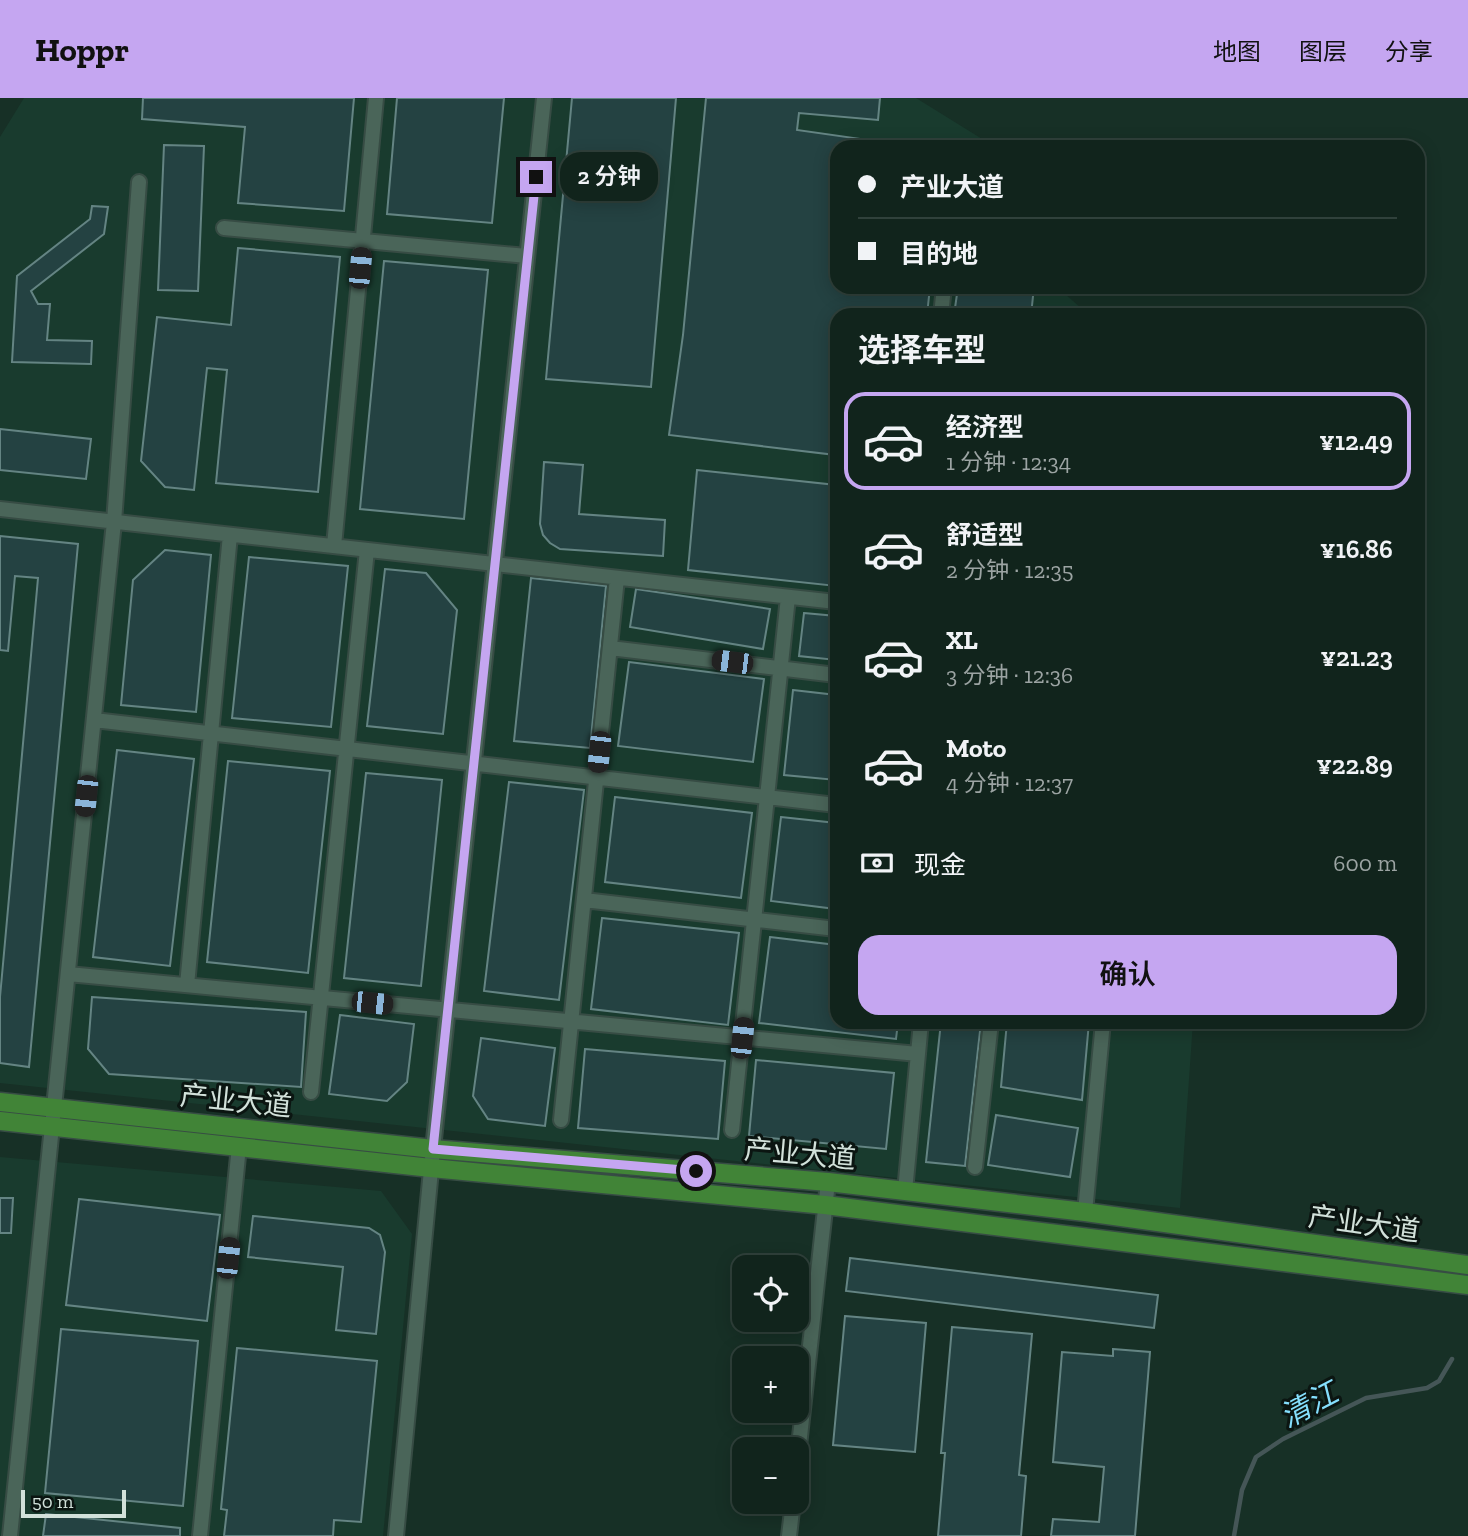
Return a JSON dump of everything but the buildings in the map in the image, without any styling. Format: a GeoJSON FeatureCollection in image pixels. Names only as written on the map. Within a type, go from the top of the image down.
{"type":"FeatureCollection","features":[{"type":"Feature","properties":{"kind":"main road","name":"产业大道"},"geometry":{"type":"LineString","coordinates":[[0,1102],[433,1149],[828,1182],[1085,1212],[1468,1265]]}},
{"type":"Feature","properties":{"kind":"main road","name":"产业大道"},"geometry":{"type":"LineString","coordinates":[[0,1121],[431,1168],[825,1205],[1468,1285]]}},
{"type":"Feature","properties":{"kind":"street"},"geometry":{"type":"LineString","coordinates":[[334,546],[376,98]]}},
{"type":"Feature","properties":{"kind":"street"},"geometry":{"type":"LineString","coordinates":[[396,1536],[431,1168],[544,98]]}},
{"type":"Feature","properties":{"kind":"street"},"geometry":{"type":"LineString","coordinates":[[10,1536],[114,522],[139,182]]}},
{"type":"Feature","properties":{"kind":"street"},"geometry":{"type":"LineString","coordinates":[[224,228],[527,256]]}},
{"type":"Feature","properties":{"kind":"street"},"geometry":{"type":"LineString","coordinates":[[0,509],[830,601]]}},
{"type":"Feature","properties":{"kind":"street"},"geometry":{"type":"LineString","coordinates":[[187,985],[230,535]]}},
{"type":"Feature","properties":{"kind":"street"},"geometry":{"type":"LineString","coordinates":[[311,1092],[367,550]]}},
{"type":"Feature","properties":{"kind":"street"},"geometry":{"type":"LineString","coordinates":[[561,1119],[617,578]]}},
{"type":"Feature","properties":{"kind":"street"},"geometry":{"type":"LineString","coordinates":[[732,1130],[788,597]]}},
{"type":"Feature","properties":{"kind":"street"},"geometry":{"type":"LineString","coordinates":[[610,648],[830,674]]}},
{"type":"Feature","properties":{"kind":"street"},"geometry":{"type":"LineString","coordinates":[[94,720],[830,804]]}},
{"type":"Feature","properties":{"kind":"street"},"geometry":{"type":"LineString","coordinates":[[584,900],[830,928]]}},
{"type":"Feature","properties":{"kind":"street"},"geometry":{"type":"LineString","coordinates":[[68,974],[918,1054]]}},
{"type":"Feature","properties":{"kind":"street"},"geometry":{"type":"LineString","coordinates":[[905,1191],[920,1029]]}},
{"type":"Feature","properties":{"kind":"street"},"geometry":{"type":"LineString","coordinates":[[975,1167],[990,1029]]}},
{"type":"Feature","properties":{"kind":"street"},"geometry":{"type":"LineString","coordinates":[[1085,1212],[1102,1029]]}},
{"type":"Feature","properties":{"kind":"street"},"geometry":{"type":"LineString","coordinates":[[200,1536],[239,1146]]}},
{"type":"Feature","properties":{"kind":"street"},"geometry":{"type":"LineString","coordinates":[[800,1437],[828,1182]]}},
{"type":"Feature","properties":{"kind":"street"},"geometry":{"type":"LineString","coordinates":[[789,1536],[792,1514]]}},
{"type":"Feature","properties":{"kind":"shaded area"},"geometry":{"type":"Polygon","coordinates":[[[24,98],[916,98],[984,140],[830,140],[830,294],[1065,294],[1081,308],[830,308],[830,1029],[1193,1029],[1180,1208],[0,1083],[0,137],[24,98]]]}},
{"type":"Feature","properties":{"kind":"shaded area"},"geometry":{"type":"Polygon","coordinates":[[[0,1157],[381,1191],[412,1234],[383,1536],[0,1536],[0,1157]]]}},
{"type":"Feature","properties":{"kind":"waterway","name":"清江"},"geometry":{"type":"LineString","coordinates":[[1234,1536],[1242,1490],[1256,1457],[1283,1439],[1366,1398],[1427,1388],[1439,1381],[1452,1359]]}},
{"type":"Feature","properties":{"kind":"route"},"geometry":{"type":"LineString","coordinates":[[536,177],[433,1149],[696,1171]]}}]}
